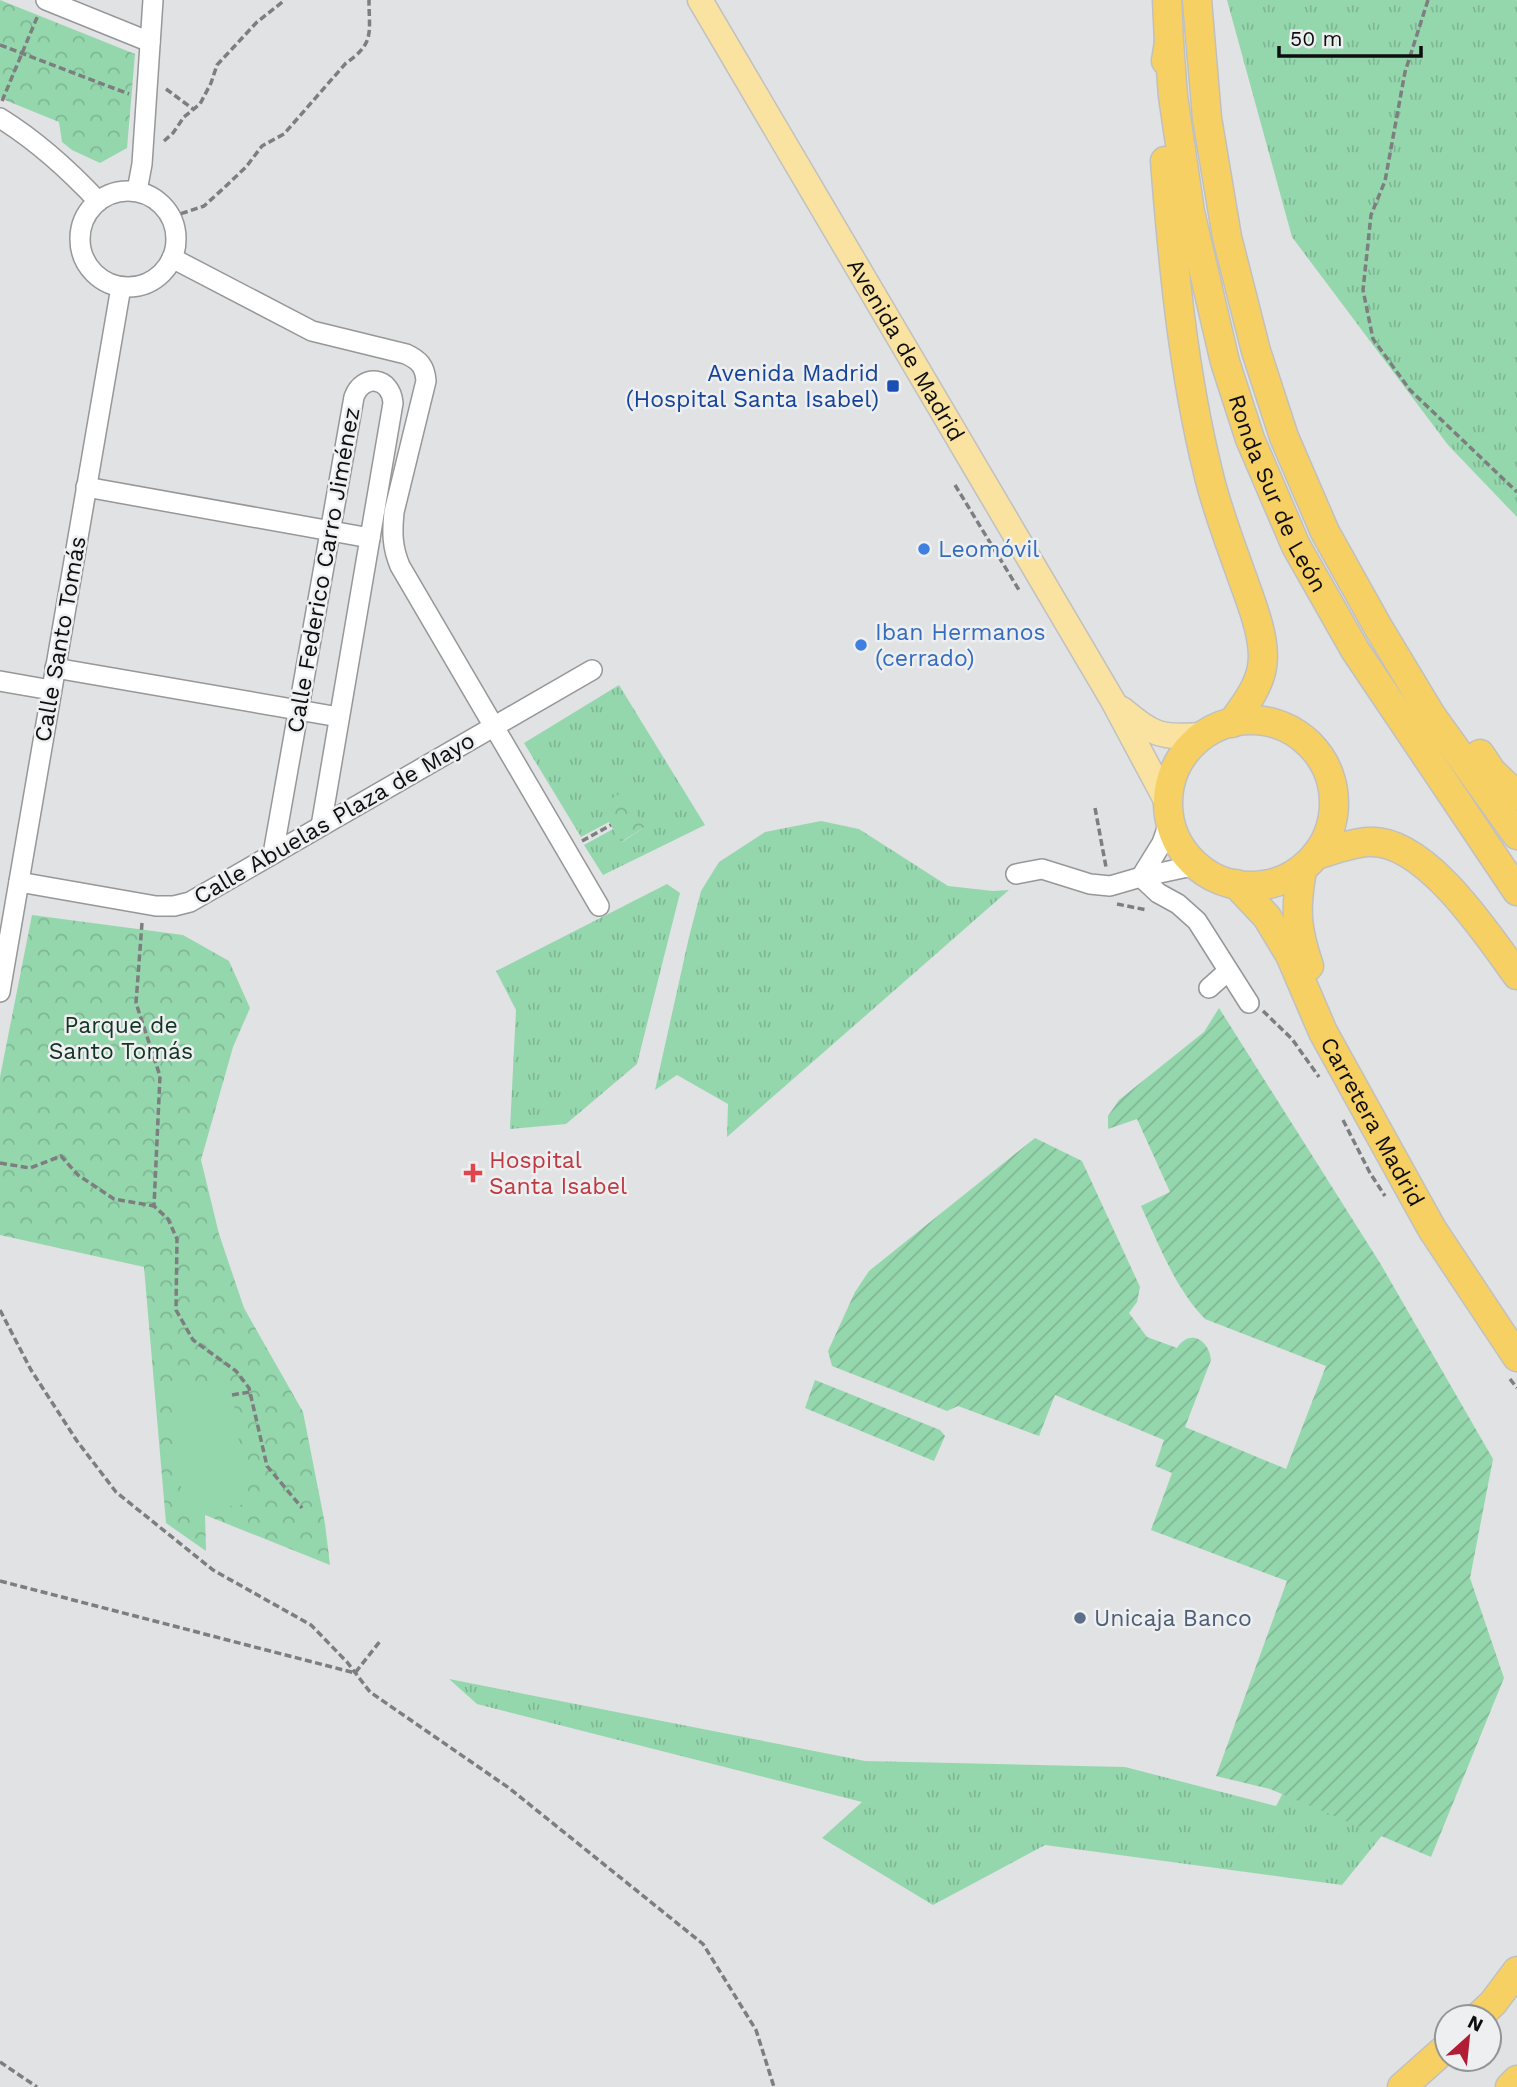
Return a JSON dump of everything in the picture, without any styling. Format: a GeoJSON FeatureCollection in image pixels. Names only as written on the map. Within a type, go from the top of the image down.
{"type":"FeatureCollection","features":[{"type":"Feature","properties":{"kind":"highway"},"geometry":{"type":"LineString","coordinates":[[1167,0],[1168,42],[1161,107],[1178,295],[1208,472],[1256,615],[1262,647],[1262,666],[1253,692],[1232,723]]}},
{"type":"Feature","properties":{"kind":"highway","name":"Ronda Sur de León"},"geometry":{"type":"LineString","coordinates":[[1197,0],[1207,118],[1227,237],[1256,351],[1284,437],[1325,532],[1378,627],[1431,715],[1517,835]]}},
{"type":"Feature","properties":{"kind":"highway","name":"Ronda Sur de León"},"geometry":{"type":"LineString","coordinates":[[1168,42],[1190,212],[1225,362],[1250,439],[1296,546],[1355,650],[1517,891]]}},
{"type":"Feature","properties":{"kind":"highway"},"geometry":{"type":"LineString","coordinates":[[1378,627],[1431,686],[1492,772],[1517,796]]}},
{"type":"Feature","properties":{"kind":"highway"},"geometry":{"type":"LineString","coordinates":[[1309,863],[1329,833],[1335,809],[1333,783],[1322,760],[1305,741],[1283,727],[1258,721],[1232,723],[1203,735],[1184,753],[1171,776],[1168,813],[1175,839],[1197,865],[1215,877],[1236,884],[1257,885],[1281,881],[1343,846],[1370,841],[1392,845],[1421,860],[1478,920],[1517,975]]}},
{"type":"Feature","properties":{"kind":"highway","name":"Carretera Madrid"},"geometry":{"type":"LineString","coordinates":[[1309,863],[1296,903],[1299,938],[1320,995],[1452,1230],[1517,1329]]}},
{"type":"Feature","properties":{"kind":"highway","name":"Carretera Madrid"},"geometry":{"type":"LineString","coordinates":[[1236,884],[1267,917],[1290,955],[1323,1032],[1432,1230],[1517,1357]]}},
{"type":"Feature","properties":{"kind":"highway"},"geometry":{"type":"LineString","coordinates":[[1493,2003],[1517,1971]]}},
{"type":"Feature","properties":{"kind":"highway"},"geometry":{"type":"LineString","coordinates":[[1402,2087],[1433,2059]]}},
{"type":"Feature","properties":{"kind":"highway"},"geometry":{"type":"LineString","coordinates":[[1510,2087],[1517,2080]]}},
{"type":"Feature","properties":{"kind":"main road","name":"Avenida de Madrid"},"geometry":{"type":"LineString","coordinates":[[700,0],[1113,701],[1168,813]]}},
{"type":"Feature","properties":{"kind":"main road","name":"Avenida de Madrid"},"geometry":{"type":"LineString","coordinates":[[1113,701],[1145,728],[1159,735],[1203,735]]}},
{"type":"Feature","properties":{"kind":"street"},"geometry":{"type":"LineString","coordinates":[[137,191],[143,152],[153,0]]}},
{"type":"Feature","properties":{"kind":"street"},"geometry":{"type":"LineString","coordinates":[[43,5],[150,42]]}},
{"type":"Feature","properties":{"kind":"street"},"geometry":{"type":"LineString","coordinates":[[0,118],[65,166],[98,201]]}},
{"type":"Feature","properties":{"kind":"street"},"geometry":{"type":"LineString","coordinates":[[137,191],[156,201],[171,217],[176,230],[172,258],[164,271],[151,281],[121,287],[103,280],[89,268],[81,251],[80,233],[86,215],[98,201],[110,194],[137,191]]}},
{"type":"Feature","properties":{"kind":"street"},"geometry":{"type":"LineString","coordinates":[[172,258],[298,325],[326,335],[405,354],[417,360],[425,370],[426,381],[394,512],[393,550],[598,906]]}},
{"type":"Feature","properties":{"kind":"street","name":"Calle Santo Tomás"},"geometry":{"type":"LineString","coordinates":[[0,992],[121,287]]}},
{"type":"Feature","properties":{"kind":"street","name":"Calle Federico Carro Jiménez"},"geometry":{"type":"LineString","coordinates":[[273,854],[354,397],[357,388],[364,383],[380,382],[388,387],[393,403],[321,827]]}},
{"type":"Feature","properties":{"kind":"street"},"geometry":{"type":"LineString","coordinates":[[86,487],[370,538]]}},
{"type":"Feature","properties":{"kind":"street"},"geometry":{"type":"LineString","coordinates":[[55,668],[340,717]]}},
{"type":"Feature","properties":{"kind":"street","name":"Calle Abuelas Plaza de Mayo"},"geometry":{"type":"LineString","coordinates":[[19,882],[143,904],[174,906],[190,902],[592,670]]}},
{"type":"Feature","properties":{"kind":"street"},"geometry":{"type":"LineString","coordinates":[[0,681],[51,690]]}},
{"type":"Feature","properties":{"kind":"street"},"geometry":{"type":"LineString","coordinates":[[1141,877],[1163,844],[1168,813]]}},
{"type":"Feature","properties":{"kind":"street"},"geometry":{"type":"LineString","coordinates":[[1016,874],[1042,869],[1090,884],[1110,886],[1197,865]]}},
{"type":"Feature","properties":{"kind":"street"},"geometry":{"type":"LineString","coordinates":[[1141,877],[1196,921],[1209,937],[1249,1003]]}},
{"type":"Feature","properties":{"kind":"street"},"geometry":{"type":"LineString","coordinates":[[1209,988],[1228,971]]}},
{"type":"Feature","properties":{"kind":"path"},"geometry":{"type":"LineString","coordinates":[[143,152],[158,146],[200,104],[211,83],[216,65],[257,22],[285,0]]}},
{"type":"Feature","properties":{"kind":"path"},"geometry":{"type":"LineString","coordinates":[[171,217],[204,206],[246,167],[262,146],[284,134],[346,63],[369,42],[369,0]]}},
{"type":"Feature","properties":{"kind":"path"},"geometry":{"type":"LineString","coordinates":[[1428,0],[1405,72],[1385,181],[1371,215],[1363,290],[1373,339],[1410,390],[1517,492]]}},
{"type":"Feature","properties":{"kind":"path"},"geometry":{"type":"LineString","coordinates":[[0,107],[43,5]]}},
{"type":"Feature","properties":{"kind":"path"},"geometry":{"type":"LineString","coordinates":[[0,44],[146,101]]}},
{"type":"Feature","properties":{"kind":"path"},"geometry":{"type":"LineString","coordinates":[[148,75],[193,109]]}},
{"type":"Feature","properties":{"kind":"path"},"geometry":{"type":"LineString","coordinates":[[955,485],[1019,590]]}},
{"type":"Feature","properties":{"kind":"path"},"geometry":{"type":"LineString","coordinates":[[1095,808],[1108,876]]}},
{"type":"Feature","properties":{"kind":"path"},"geometry":{"type":"LineString","coordinates":[[566,850],[611,825]]}},
{"type":"Feature","properties":{"kind":"path"},"geometry":{"type":"LineString","coordinates":[[143,904],[136,1003],[160,1076],[154,1206]]}},
{"type":"Feature","properties":{"kind":"path"},"geometry":{"type":"LineString","coordinates":[[0,1163],[30,1168],[61,1156],[78,1175],[114,1199],[154,1206],[169,1219],[177,1239],[176,1310],[193,1340],[236,1371],[250,1392],[267,1466],[302,1508]]}},
{"type":"Feature","properties":{"kind":"path"},"geometry":{"type":"LineString","coordinates":[[0,1310],[31,1370],[77,1441],[116,1492],[213,1570],[311,1625],[370,1692],[509,1788],[703,1944],[756,2030],[774,2087]]}},
{"type":"Feature","properties":{"kind":"path"},"geometry":{"type":"LineString","coordinates":[[232,1395],[250,1392]]}},
{"type":"Feature","properties":{"kind":"path"},"geometry":{"type":"LineString","coordinates":[[0,1581],[355,1673]]}},
{"type":"Feature","properties":{"kind":"path"},"geometry":{"type":"LineString","coordinates":[[355,1673],[381,1640]]}},
{"type":"Feature","properties":{"kind":"path"},"geometry":{"type":"LineString","coordinates":[[0,2062],[37,2087]]}},
{"type":"Feature","properties":{"kind":"green space"},"geometry":{"type":"Polygon","coordinates":[[[0,0],[135,54],[127,148],[100,163],[72,150],[62,142],[59,122],[0,98],[0,0]]]}},
{"type":"Feature","properties":{"kind":"green space"},"geometry":{"type":"Polygon","coordinates":[[[1227,0],[1517,0],[1517,517],[1448,445],[1292,237],[1227,0]]]}},
{"type":"Feature","properties":{"kind":"green space"},"geometry":{"type":"Polygon","coordinates":[[[619,685],[705,825],[603,875],[584,845],[613,829],[622,842],[645,827],[600,806],[609,822],[581,837],[524,743],[619,685]]]}},
{"type":"Feature","properties":{"kind":"green space"},"geometry":{"type":"Polygon","coordinates":[[[623,792],[645,827],[621,842],[599,806],[623,792]]]}},
{"type":"Feature","properties":{"kind":"green space"},"geometry":{"type":"Polygon","coordinates":[[[821,821],[859,829],[948,886],[1009,890],[727,1137],[728,1104],[677,1075],[655,1090],[701,891],[719,862],[765,832],[821,821]]]}},
{"type":"Feature","properties":{"kind":"green space"},"geometry":{"type":"Polygon","coordinates":[[[667,884],[680,893],[637,1064],[566,1124],[510,1129],[516,1010],[496,971],[667,884]]]}},
{"type":"Feature","properties":{"kind":"green space","name":"Parque de Santo Tomás"},"geometry":{"type":"Polygon","coordinates":[[[32,915],[183,935],[229,961],[250,1008],[233,1047],[201,1160],[219,1234],[244,1308],[303,1412],[325,1524],[330,1565],[205,1515],[206,1551],[166,1523],[144,1267],[0,1235],[0,1077],[32,915]]]}},
{"type":"Feature","properties":{"kind":"green space"},"geometry":{"type":"Polygon","coordinates":[[[1219,1008],[1380,1263],[1493,1459],[1470,1578],[1504,1678],[1431,1857],[1270,1789],[1216,1776],[1287,1581],[1151,1530],[1172,1473],[1155,1466],[1164,1440],[1055,1395],[1039,1436],[958,1406],[947,1411],[832,1366],[828,1351],[855,1292],[869,1271],[1035,1138],[1082,1161],[1140,1287],[1137,1302],[1129,1313],[1147,1337],[1177,1348],[1182,1342],[1193,1338],[1207,1347],[1211,1360],[1185,1427],[1286,1469],[1326,1366],[1205,1319],[1176,1280],[1141,1206],[1170,1192],[1137,1119],[1108,1129],[1108,1116],[1119,1100],[1204,1032],[1219,1008]]]}},
{"type":"Feature","properties":{"kind":"green space"},"geometry":{"type":"Polygon","coordinates":[[[815,1380],[940,1430],[945,1436],[934,1461],[805,1408],[815,1380]]]}},
{"type":"Feature","properties":{"kind":"green space"},"geometry":{"type":"Polygon","coordinates":[[[231,1381],[247,1504],[184,1512],[169,1389],[231,1381]]]}},
{"type":"Feature","properties":{"kind":"green space"},"geometry":{"type":"Polygon","coordinates":[[[1368,1634],[1455,1745],[1342,1885],[1045,1845],[933,1905],[822,1838],[862,1802],[477,1704],[449,1679],[865,1761],[1125,1767],[1276,1806],[1368,1634]]]}},
{"type":"Feature","properties":{"kind":"place","name":"Avenida Madrid (Hospital Santa Isabel)"},"geometry":{"type":"Point","coordinates":[893,386]}},
{"type":"Feature","properties":{"kind":"place","name":"Leomóvil"},"geometry":{"type":"Point","coordinates":[924,549]}},
{"type":"Feature","properties":{"kind":"place","name":"Iban Hermanos (cerrado)"},"geometry":{"type":"Point","coordinates":[861,645]}},
{"type":"Feature","properties":{"kind":"place","name":"Hospital Santa Isabel"},"geometry":{"type":"Point","coordinates":[473,1173]}},
{"type":"Feature","properties":{"kind":"place","name":"Unicaja Banco"},"geometry":{"type":"Point","coordinates":[1080,1618]}}]}
